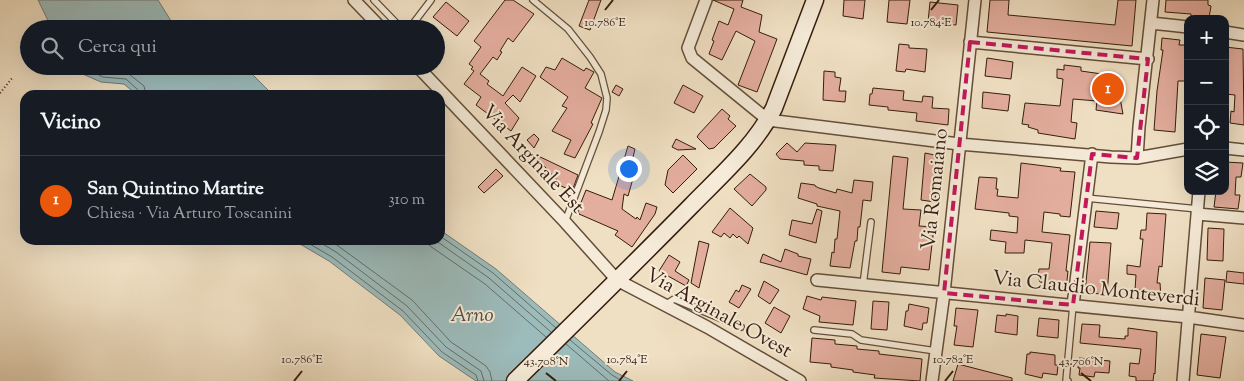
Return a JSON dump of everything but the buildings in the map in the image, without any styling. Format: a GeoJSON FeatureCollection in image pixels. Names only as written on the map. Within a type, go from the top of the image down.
{"type":"FeatureCollection","features":[{"type":"Feature","properties":{"kind":"main road"},"geometry":{"type":"LineString","coordinates":[[516,381],[733,163],[768,120],[815,0]]}},
{"type":"Feature","properties":{"kind":"street"},"geometry":{"type":"LineString","coordinates":[[354,0],[373,20]]}},
{"type":"Feature","properties":{"kind":"street"},"geometry":{"type":"LineString","coordinates":[[706,0],[688,48],[692,58],[768,120],[960,144],[1092,151],[1138,158],[1184,150]]}},
{"type":"Feature","properties":{"kind":"street","name":"Via Romaiano"},"geometry":{"type":"LineString","coordinates":[[932,381],[944,293],[975,0]]}},
{"type":"Feature","properties":{"kind":"street"},"geometry":{"type":"LineString","coordinates":[[1138,158],[1139,127],[1153,0]]}},
{"type":"Feature","properties":{"kind":"street"},"geometry":{"type":"LineString","coordinates":[[1151,23],[1184,27]]}},
{"type":"Feature","properties":{"kind":"street"},"geometry":{"type":"LineString","coordinates":[[1229,33],[1244,35]]}},
{"type":"Feature","properties":{"kind":"street"},"geometry":{"type":"LineString","coordinates":[[970,42],[1148,59]]}},
{"type":"Feature","properties":{"kind":"street","name":"Via Arginale Est"},"geometry":{"type":"LineString","coordinates":[[426,75],[440,90]]}},
{"type":"Feature","properties":{"kind":"street","name":"Via Arginale Est"},"geometry":{"type":"LineString","coordinates":[[445,96],[565,222],[617,280]]}},
{"type":"Feature","properties":{"kind":"street"},"geometry":{"type":"LineString","coordinates":[[1229,148],[1244,150]]}},
{"type":"Feature","properties":{"kind":"street"},"geometry":{"type":"LineString","coordinates":[[1073,305],[1092,151]]}},
{"type":"Feature","properties":{"kind":"street"},"geometry":{"type":"LineString","coordinates":[[1183,381],[1199,195]]}},
{"type":"Feature","properties":{"kind":"street"},"geometry":{"type":"LineString","coordinates":[[1198,211],[1244,218]]}},
{"type":"Feature","properties":{"kind":"street","name":"Via Arginale Ovest"},"geometry":{"type":"LineString","coordinates":[[617,280],[707,327],[800,381]]}},
{"type":"Feature","properties":{"kind":"street","name":"Via Claudio Monteverdi"},"geometry":{"type":"LineString","coordinates":[[817,280],[1188,317],[1244,325]]}},
{"type":"Feature","properties":{"kind":"lane"},"geometry":{"type":"LineString","coordinates":[[374,0],[393,20]]}},
{"type":"Feature","properties":{"kind":"lane"},"geometry":{"type":"LineString","coordinates":[[416,20],[431,0]]}},
{"type":"Feature","properties":{"kind":"lane"},"geometry":{"type":"LineString","coordinates":[[533,0],[568,29],[590,57],[600,74],[607,98],[606,110],[599,132],[565,222]]}},
{"type":"Feature","properties":{"kind":"lane"},"geometry":{"type":"LineString","coordinates":[[1086,198],[1198,211]]}},
{"type":"Feature","properties":{"kind":"lane"},"geometry":{"type":"LineString","coordinates":[[863,285],[870,222]]}},
{"type":"Feature","properties":{"kind":"lane"},"geometry":{"type":"LineString","coordinates":[[665,305],[674,299],[741,327]]}},
{"type":"Feature","properties":{"kind":"lane"},"geometry":{"type":"LineString","coordinates":[[1068,381],[1066,380],[1073,305]]}},
{"type":"Feature","properties":{"kind":"lane"},"geometry":{"type":"LineString","coordinates":[[814,330],[852,334],[860,340],[936,351]]}},
{"type":"Feature","properties":{"kind":"path"},"geometry":{"type":"LineString","coordinates":[[0,93],[13,77]]}},
{"type":"Feature","properties":{"kind":"highlighted area"},"geometry":{"type":"Polygon","coordinates":[[[970,42],[1148,59],[1137,158],[1092,154],[1073,305],[944,293],[970,42]]]}},
{"type":"Feature","properties":{"kind":"water"},"geometry":{"type":"Polygon","coordinates":[[[38,0],[158,0],[170,20],[48,20],[38,0]]]}},
{"type":"Feature","properties":{"kind":"water"},"geometry":{"type":"Polygon","coordinates":[[[85,75],[253,75],[268,90],[131,90],[124,84],[101,82],[85,75]]]}},
{"type":"Feature","properties":{"kind":"water","name":"Arno"},"geometry":{"type":"Polygon","coordinates":[[[445,233],[496,269],[615,372],[633,381],[476,381],[439,356],[400,315],[329,261],[302,245],[445,245],[445,233]]]}},
{"type":"Feature","properties":{"kind":"place","name":"San Quintino Martire"},"geometry":{"type":"Point","coordinates":[1108,89]}}]}
